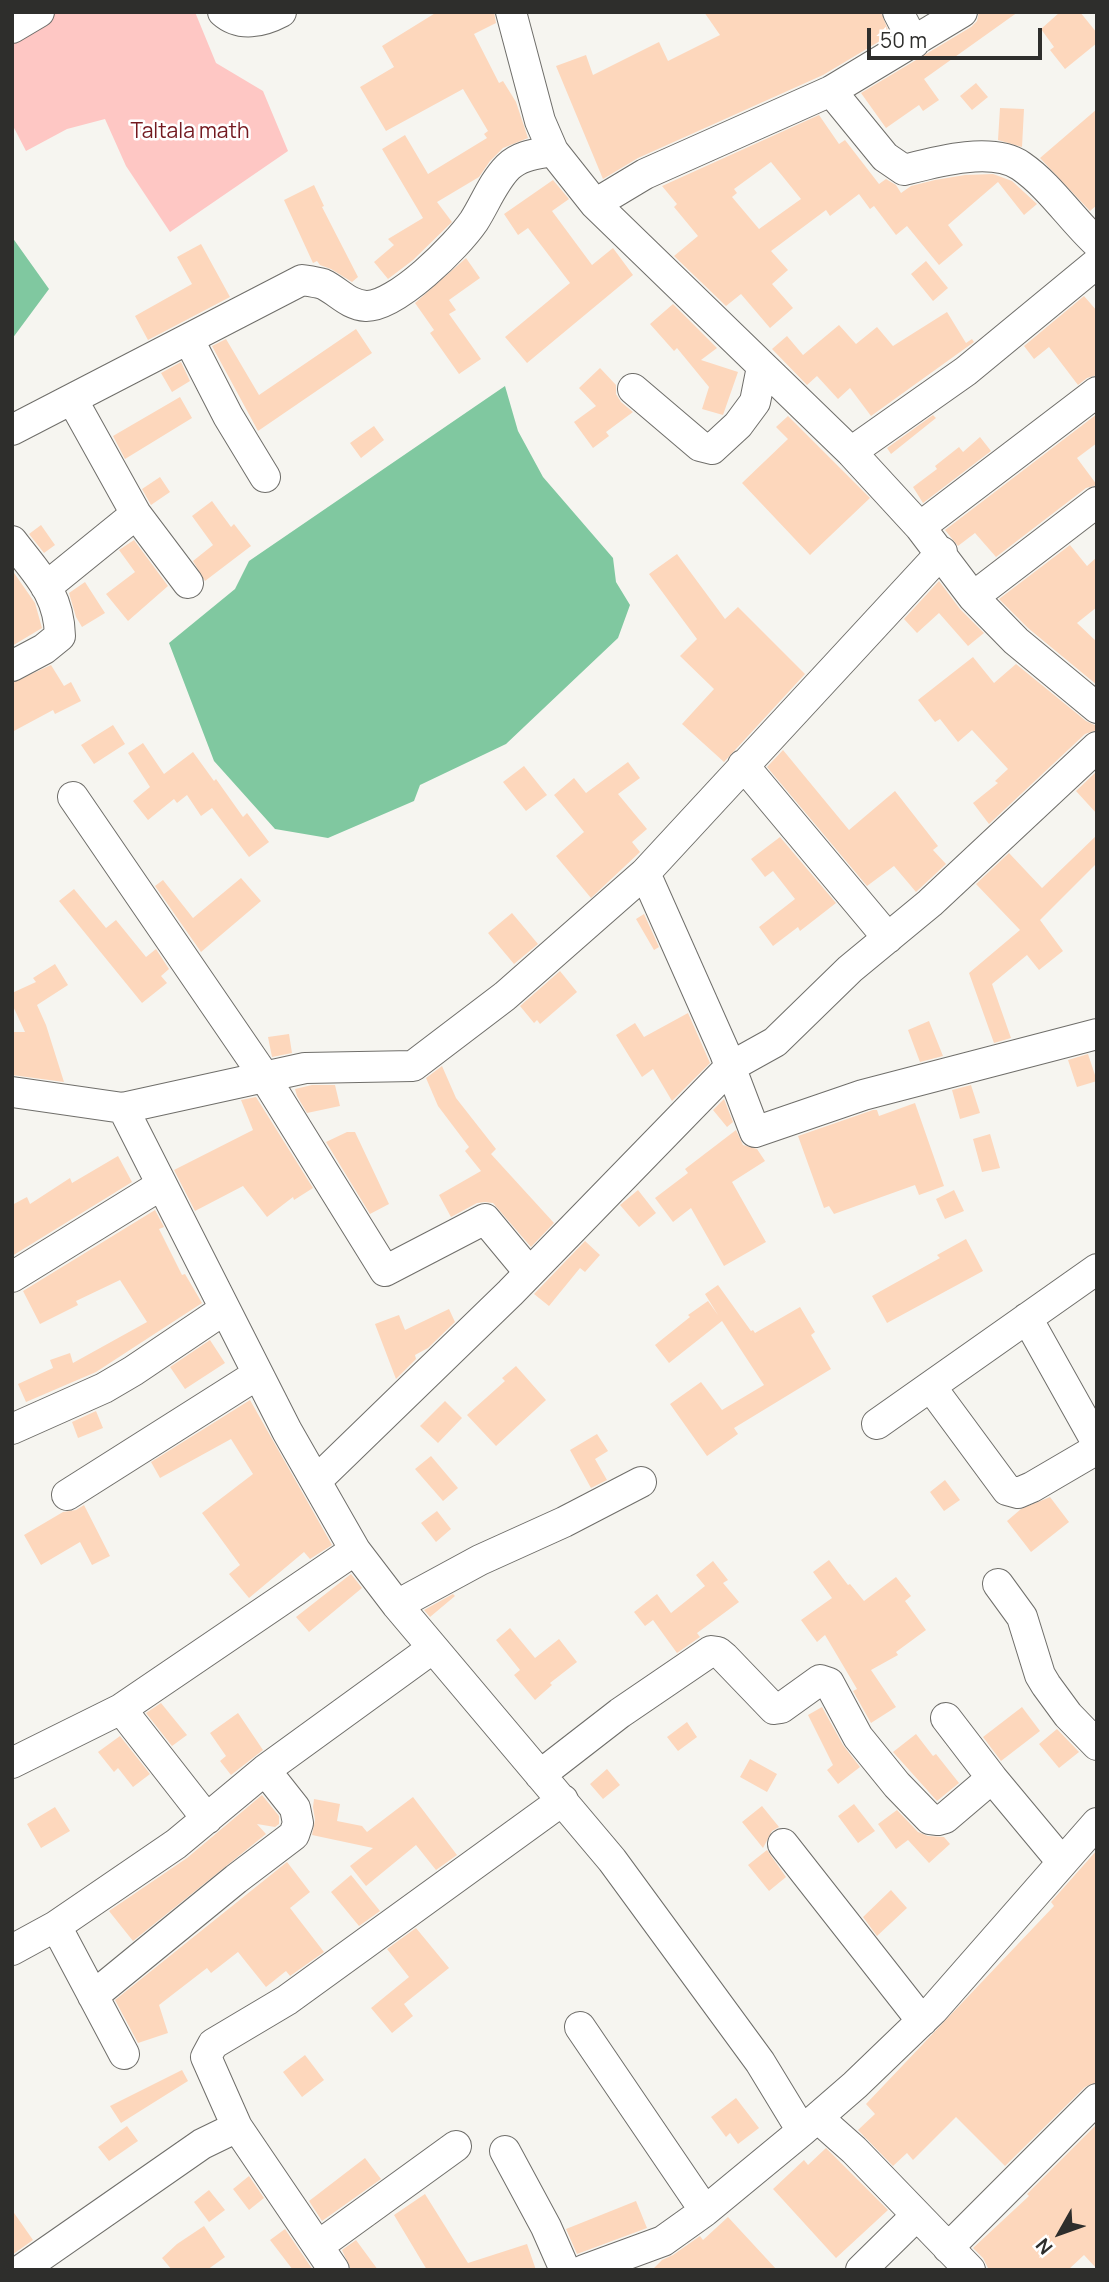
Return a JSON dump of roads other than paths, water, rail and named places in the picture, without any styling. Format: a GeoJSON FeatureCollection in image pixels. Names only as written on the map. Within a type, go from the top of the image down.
{"type":"FeatureCollection","features":[{"type":"Feature","properties":{"kind":"street"},"geometry":{"type":"LineString","coordinates":[[12,28],[39,12]]}},
{"type":"Feature","properties":{"kind":"street"},"geometry":{"type":"LineString","coordinates":[[223,12],[243,23],[270,18],[281,12]]}},
{"type":"Feature","properties":{"kind":"street"},"geometry":{"type":"LineString","coordinates":[[511,12],[540,121],[553,151],[595,204],[851,452],[942,552],[973,597],[1016,641],[1097,708]]}},
{"type":"Feature","properties":{"kind":"street"},"geometry":{"type":"LineString","coordinates":[[898,12],[914,43]]}},
{"type":"Feature","properties":{"kind":"street"},"geometry":{"type":"LineString","coordinates":[[595,204],[645,174],[831,91],[962,12]]}},
{"type":"Feature","properties":{"kind":"street"},"geometry":{"type":"LineString","coordinates":[[831,91],[886,157],[904,170],[948,159],[985,157],[997,157],[1019,165],[1058,201],[1097,243]]}},
{"type":"Feature","properties":{"kind":"street"},"geometry":{"type":"LineString","coordinates":[[12,430],[302,280],[322,284],[351,303],[368,306],[384,300],[409,286],[448,252],[473,223],[498,179],[509,166],[522,157],[553,151]]}},
{"type":"Feature","properties":{"kind":"street"},"geometry":{"type":"LineString","coordinates":[[851,452],[966,371],[1097,263]]}},
{"type":"Feature","properties":{"kind":"street"},"geometry":{"type":"LineString","coordinates":[[189,340],[228,416],[265,477]]}},
{"type":"Feature","properties":{"kind":"street"},"geometry":{"type":"LineString","coordinates":[[633,389],[699,446],[712,449],[738,425],[755,402],[762,367]]}},
{"type":"Feature","properties":{"kind":"street"},"geometry":{"type":"LineString","coordinates":[[920,527],[1097,392]]}},
{"type":"Feature","properties":{"kind":"street"},"geometry":{"type":"LineString","coordinates":[[72,399],[136,514],[188,583]]}},
{"type":"Feature","properties":{"kind":"street"},"geometry":{"type":"LineString","coordinates":[[973,597],[1097,502]]}},
{"type":"Feature","properties":{"kind":"street"},"geometry":{"type":"LineString","coordinates":[[46,587],[136,514]]}},
{"type":"Feature","properties":{"kind":"street"},"geometry":{"type":"LineString","coordinates":[[12,541],[55,598],[60,619],[60,636],[44,649],[12,666]]}},
{"type":"Feature","properties":{"kind":"street"},"geometry":{"type":"LineString","coordinates":[[12,1093],[123,1108],[304,1068],[413,1066],[505,996],[645,873],[942,552]]}},
{"type":"Feature","properties":{"kind":"street"},"geometry":{"type":"LineString","coordinates":[[316,1481],[510,1293],[730,1067],[775,1042],[850,969],[930,903],[1097,747]]}},
{"type":"Feature","properties":{"kind":"street"},"geometry":{"type":"LineString","coordinates":[[744,765],[888,938]]}},
{"type":"Feature","properties":{"kind":"street"},"geometry":{"type":"LineString","coordinates":[[73,797],[264,1076],[385,1271],[485,1219],[529,1272]]}},
{"type":"Feature","properties":{"kind":"street"},"geometry":{"type":"LineString","coordinates":[[645,873],[730,1067],[755,1132],[863,1095],[1097,1034]]}},
{"type":"Feature","properties":{"kind":"street"},"geometry":{"type":"LineString","coordinates":[[123,1108],[287,1431],[355,1550],[397,1605],[612,1860],[760,2062],[810,2124],[853,2150],[970,2270]]}},
{"type":"Feature","properties":{"kind":"street"},"geometry":{"type":"LineString","coordinates":[[12,1277],[161,1185]]}},
{"type":"Feature","properties":{"kind":"street"},"geometry":{"type":"LineString","coordinates":[[877,1424],[1097,1269]]}},
{"type":"Feature","properties":{"kind":"street"},"geometry":{"type":"LineString","coordinates":[[12,1429],[104,1388],[225,1309]]}},
{"type":"Feature","properties":{"kind":"street"},"geometry":{"type":"LineString","coordinates":[[1027,1318],[1097,1443]]}},
{"type":"Feature","properties":{"kind":"street"},"geometry":{"type":"LineString","coordinates":[[67,1495],[258,1374]]}},
{"type":"Feature","properties":{"kind":"street"},"geometry":{"type":"LineString","coordinates":[[931,1387],[1007,1490],[1018,1493],[1032,1487],[1097,1449]]}},
{"type":"Feature","properties":{"kind":"street"},"geometry":{"type":"LineString","coordinates":[[397,1605],[480,1560],[564,1522],[641,1482]]}},
{"type":"Feature","properties":{"kind":"street"},"geometry":{"type":"LineString","coordinates":[[12,1763],[121,1709],[355,1550]]}},
{"type":"Feature","properties":{"kind":"street"},"geometry":{"type":"LineString","coordinates":[[998,1584],[1022,1618],[1040,1675],[1046,1685],[1068,1715],[1097,1745]]}},
{"type":"Feature","properties":{"kind":"street"},"geometry":{"type":"LineString","coordinates":[[12,1950],[56,1926],[176,1844],[265,1770],[433,1648]]}},
{"type":"Feature","properties":{"kind":"street"},"geometry":{"type":"LineString","coordinates":[[540,1775],[620,1713],[711,1651],[724,1657],[774,1709],[781,1708],[820,1680],[829,1683],[858,1737],[897,1786],[930,1819],[944,1818],[992,1778]]}},
{"type":"Feature","properties":{"kind":"street"},"geometry":{"type":"LineString","coordinates":[[121,1709],[207,1819]]}},
{"type":"Feature","properties":{"kind":"street"},"geometry":{"type":"LineString","coordinates":[[946,1718],[1062,1862]]}},
{"type":"Feature","properties":{"kind":"street"},"geometry":{"type":"LineString","coordinates":[[93,1996],[294,1835],[298,1823],[295,1808],[265,1770]]}},
{"type":"Feature","properties":{"kind":"street"},"geometry":{"type":"LineString","coordinates":[[456,2146],[326,2258],[237,2127],[206,2057],[213,2044],[287,2000],[564,1800]]}},
{"type":"Feature","properties":{"kind":"street"},"geometry":{"type":"LineString","coordinates":[[584,2270],[663,2241],[705,2211],[810,2124],[922,2021],[1097,1823]]}},
{"type":"Feature","properties":{"kind":"street"},"geometry":{"type":"LineString","coordinates":[[783,1844],[922,2021]]}},
{"type":"Feature","properties":{"kind":"street"},"geometry":{"type":"LineString","coordinates":[[56,1926],[124,2054]]}},
{"type":"Feature","properties":{"kind":"street"},"geometry":{"type":"LineString","coordinates":[[580,2027],[705,2211]]}},
{"type":"Feature","properties":{"kind":"street"},"geometry":{"type":"LineString","coordinates":[[948,2248],[1097,2099]]}},
{"type":"Feature","properties":{"kind":"street"},"geometry":{"type":"LineString","coordinates":[[21,2270],[202,2144],[237,2127]]}},
{"type":"Feature","properties":{"kind":"street"},"geometry":{"type":"LineString","coordinates":[[505,2151],[546,2227],[565,2270]]}},
{"type":"Feature","properties":{"kind":"street"},"geometry":{"type":"LineString","coordinates":[[861,2270],[916,2216]]}},
{"type":"Feature","properties":{"kind":"park label","name":"Taltala math"},"geometry":{"type":"Point","coordinates":[190,132]}}]}
